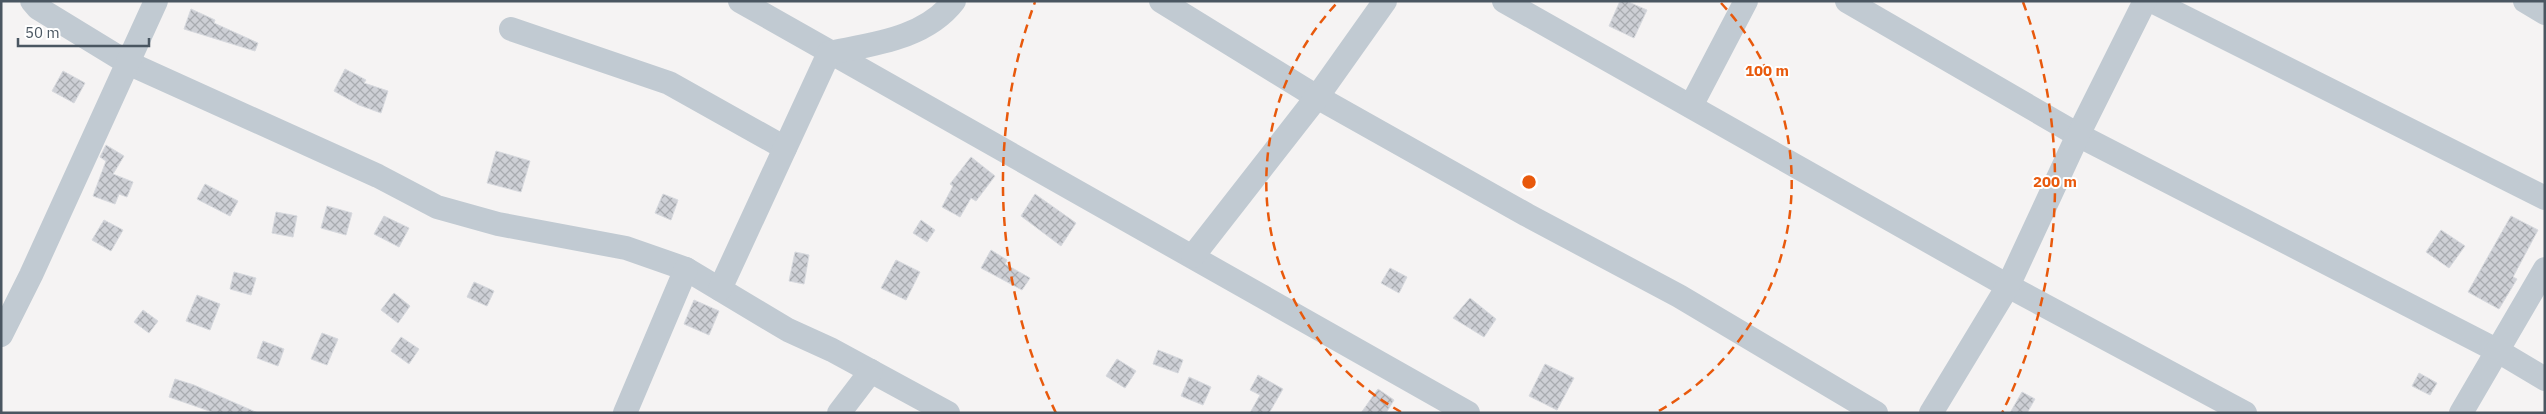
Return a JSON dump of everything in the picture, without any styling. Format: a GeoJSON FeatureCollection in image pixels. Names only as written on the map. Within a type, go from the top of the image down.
{"type":"FeatureCollection","features":[{"type":"Feature","properties":{"kind":"street"},"geometry":{"type":"LineString","coordinates":[[32,1],[38,8],[128,63],[378,176],[437,207],[498,224],[626,248],[686,269],[788,330],[871,371],[948,413]]}},
{"type":"Feature","properties":{"kind":"street"},"geometry":{"type":"LineString","coordinates":[[1,335],[156,1]]}},
{"type":"Feature","properties":{"kind":"street"},"geometry":{"type":"LineString","coordinates":[[740,1],[1468,413]]}},
{"type":"Feature","properties":{"kind":"street"},"geometry":{"type":"LineString","coordinates":[[829,53],[896,39],[924,26],[946,12],[954,1]]}},
{"type":"Feature","properties":{"kind":"street"},"geometry":{"type":"LineString","coordinates":[[1161,1],[1317,97],[1527,215],[1678,296],[1876,413]]}},
{"type":"Feature","properties":{"kind":"street"},"geometry":{"type":"LineString","coordinates":[[1193,256],[1317,97],[1385,1]]}},
{"type":"Feature","properties":{"kind":"street"},"geometry":{"type":"LineString","coordinates":[[1504,1],[2008,286],[2245,413]]}},
{"type":"Feature","properties":{"kind":"street"},"geometry":{"type":"LineString","coordinates":[[1691,106],[1746,1]]}},
{"type":"Feature","properties":{"kind":"street"},"geometry":{"type":"LineString","coordinates":[[1847,1],[2078,135],[2498,351],[2545,379]]}},
{"type":"Feature","properties":{"kind":"street"},"geometry":{"type":"LineString","coordinates":[[1932,413],[2008,286],[2078,135],[2145,1]]}},
{"type":"Feature","properties":{"kind":"street"},"geometry":{"type":"LineString","coordinates":[[2152,1],[2545,198]]}},
{"type":"Feature","properties":{"kind":"street"},"geometry":{"type":"LineString","coordinates":[[2525,1],[2545,13]]}},
{"type":"Feature","properties":{"kind":"street"},"geometry":{"type":"LineString","coordinates":[[511,29],[669,83],[785,148]]}},
{"type":"Feature","properties":{"kind":"street"},"geometry":{"type":"LineString","coordinates":[[720,288],[829,53]]}},
{"type":"Feature","properties":{"kind":"street"},"geometry":{"type":"LineString","coordinates":[[625,413],[686,269]]}},
{"type":"Feature","properties":{"kind":"street"},"geometry":{"type":"LineString","coordinates":[[2461,413],[2545,269]]}},
{"type":"Feature","properties":{"kind":"street"},"geometry":{"type":"LineString","coordinates":[[839,413],[871,371]]}},
{"type":"Feature","properties":{"kind":"building"},"geometry":{"type":"Polygon","coordinates":[[[1620,1],[1626,1],[1647,10],[1634,38],[1609,26],[1620,1]]]}},
{"type":"Feature","properties":{"kind":"building"},"geometry":{"type":"Polygon","coordinates":[[[191,9],[215,20],[214,23],[258,43],[255,51],[184,29],[191,9]]]}},
{"type":"Feature","properties":{"kind":"building"},"geometry":{"type":"Polygon","coordinates":[[[345,69],[366,80],[364,83],[388,91],[381,113],[359,105],[334,91],[345,69]]]}},
{"type":"Feature","properties":{"kind":"building"},"geometry":{"type":"Polygon","coordinates":[[[63,71],[85,83],[74,103],[52,91],[63,71]]]}},
{"type":"Feature","properties":{"kind":"building"},"geometry":{"type":"Polygon","coordinates":[[[106,145],[124,156],[113,174],[133,182],[127,197],[119,194],[115,204],[93,196],[106,161],[100,157],[106,145]]]}},
{"type":"Feature","properties":{"kind":"building"},"geometry":{"type":"Polygon","coordinates":[[[496,151],[530,161],[521,192],[487,183],[496,151]]]}},
{"type":"Feature","properties":{"kind":"building"},"geometry":{"type":"Polygon","coordinates":[[[971,157],[995,176],[976,201],[971,198],[960,217],[942,207],[953,186],[950,184],[971,157]]]}},
{"type":"Feature","properties":{"kind":"building"},"geometry":{"type":"Polygon","coordinates":[[[205,184],[238,201],[230,216],[197,199],[205,184]]]}},
{"type":"Feature","properties":{"kind":"building"},"geometry":{"type":"Polygon","coordinates":[[[663,194],[678,200],[671,220],[655,213],[663,194]]]}},
{"type":"Feature","properties":{"kind":"building"},"geometry":{"type":"Polygon","coordinates":[[[1035,194],[1076,223],[1061,246],[1021,216],[1035,194]]]}},
{"type":"Feature","properties":{"kind":"building"},"geometry":{"type":"Polygon","coordinates":[[[327,206],[352,213],[346,235],[321,228],[327,206]]]}},
{"type":"Feature","properties":{"kind":"building"},"geometry":{"type":"Polygon","coordinates":[[[276,212],[297,216],[293,237],[272,233],[276,212]]]}},
{"type":"Feature","properties":{"kind":"building"},"geometry":{"type":"Polygon","coordinates":[[[384,216],[409,228],[399,247],[374,234],[384,216]]]}},
{"type":"Feature","properties":{"kind":"building"},"geometry":{"type":"Polygon","coordinates":[[[2511,216],[2538,230],[2513,277],[2517,279],[2499,309],[2468,292],[2511,216]]]}},
{"type":"Feature","properties":{"kind":"building"},"geometry":{"type":"Polygon","coordinates":[[[104,220],[123,230],[111,251],[92,240],[104,220]]]}},
{"type":"Feature","properties":{"kind":"building"},"geometry":{"type":"Polygon","coordinates":[[[921,220],[935,230],[927,242],[913,233],[921,220]]]}},
{"type":"Feature","properties":{"kind":"building"},"geometry":{"type":"Polygon","coordinates":[[[2441,230],[2465,246],[2449,268],[2426,252],[2441,230]]]}},
{"type":"Feature","properties":{"kind":"building"},"geometry":{"type":"Polygon","coordinates":[[[991,250],[1007,260],[1005,264],[1030,278],[1022,290],[981,268],[991,250]]]}},
{"type":"Feature","properties":{"kind":"building"},"geometry":{"type":"Polygon","coordinates":[[[795,252],[809,255],[804,284],[789,281],[795,252]]]}},
{"type":"Feature","properties":{"kind":"building"},"geometry":{"type":"Polygon","coordinates":[[[896,260],[920,272],[906,300],[881,288],[896,260]]]}},
{"type":"Feature","properties":{"kind":"building"},"geometry":{"type":"Polygon","coordinates":[[[1390,268],[1407,277],[1399,293],[1381,283],[1390,268]]]}},
{"type":"Feature","properties":{"kind":"building"},"geometry":{"type":"Polygon","coordinates":[[[234,272],[256,278],[251,295],[230,289],[234,272]]]}},
{"type":"Feature","properties":{"kind":"building"},"geometry":{"type":"Polygon","coordinates":[[[474,282],[494,291],[487,306],[467,297],[474,282]]]}},
{"type":"Feature","properties":{"kind":"building"},"geometry":{"type":"Polygon","coordinates":[[[394,293],[410,306],[398,323],[381,310],[394,293]]]}},
{"type":"Feature","properties":{"kind":"building"},"geometry":{"type":"Polygon","coordinates":[[[197,295],[220,304],[210,330],[186,321],[197,295]]]}},
{"type":"Feature","properties":{"kind":"building"},"geometry":{"type":"Polygon","coordinates":[[[1470,298],[1496,319],[1484,337],[1453,318],[1470,298]]]}},
{"type":"Feature","properties":{"kind":"building"},"geometry":{"type":"Polygon","coordinates":[[[694,300],[719,311],[709,335],[684,324],[694,300]]]}},
{"type":"Feature","properties":{"kind":"building"},"geometry":{"type":"Polygon","coordinates":[[[143,310],[158,321],[149,333],[134,322],[143,310]]]}},
{"type":"Feature","properties":{"kind":"building"},"geometry":{"type":"Polygon","coordinates":[[[322,333],[338,339],[327,365],[311,359],[322,333]]]}},
{"type":"Feature","properties":{"kind":"building"},"geometry":{"type":"Polygon","coordinates":[[[401,337],[419,349],[409,364],[391,351],[401,337]]]}},
{"type":"Feature","properties":{"kind":"building"},"geometry":{"type":"Polygon","coordinates":[[[263,341],[284,349],[278,366],[257,358],[263,341]]]}},
{"type":"Feature","properties":{"kind":"building"},"geometry":{"type":"Polygon","coordinates":[[[1158,350],[1183,360],[1178,373],[1153,364],[1158,350]]]}},
{"type":"Feature","properties":{"kind":"building"},"geometry":{"type":"Polygon","coordinates":[[[1117,359],[1136,371],[1125,388],[1106,376],[1117,359]]]}},
{"type":"Feature","properties":{"kind":"building"},"geometry":{"type":"Polygon","coordinates":[[[1545,364],[1574,378],[1557,410],[1529,396],[1545,364]]]}},
{"type":"Feature","properties":{"kind":"building"},"geometry":{"type":"Polygon","coordinates":[[[2419,373],[2437,383],[2430,395],[2412,386],[2419,373]]]}},
{"type":"Feature","properties":{"kind":"building"},"geometry":{"type":"Polygon","coordinates":[[[1258,375],[1283,389],[1269,413],[1250,413],[1260,395],[1250,390],[1258,375]]]}},
{"type":"Feature","properties":{"kind":"building"},"geometry":{"type":"Polygon","coordinates":[[[1189,377],[1211,387],[1203,405],[1181,396],[1189,377]]]}},
{"type":"Feature","properties":{"kind":"building"},"geometry":{"type":"Polygon","coordinates":[[[175,379],[194,385],[258,413],[215,413],[169,397],[175,379]]]}},
{"type":"Feature","properties":{"kind":"building"},"geometry":{"type":"Polygon","coordinates":[[[1378,389],[1394,400],[1386,413],[1361,413],[1378,389]]]}},
{"type":"Feature","properties":{"kind":"building"},"geometry":{"type":"Polygon","coordinates":[[[2022,392],[2035,399],[2027,413],[2010,413],[2022,392]]]}}]}
